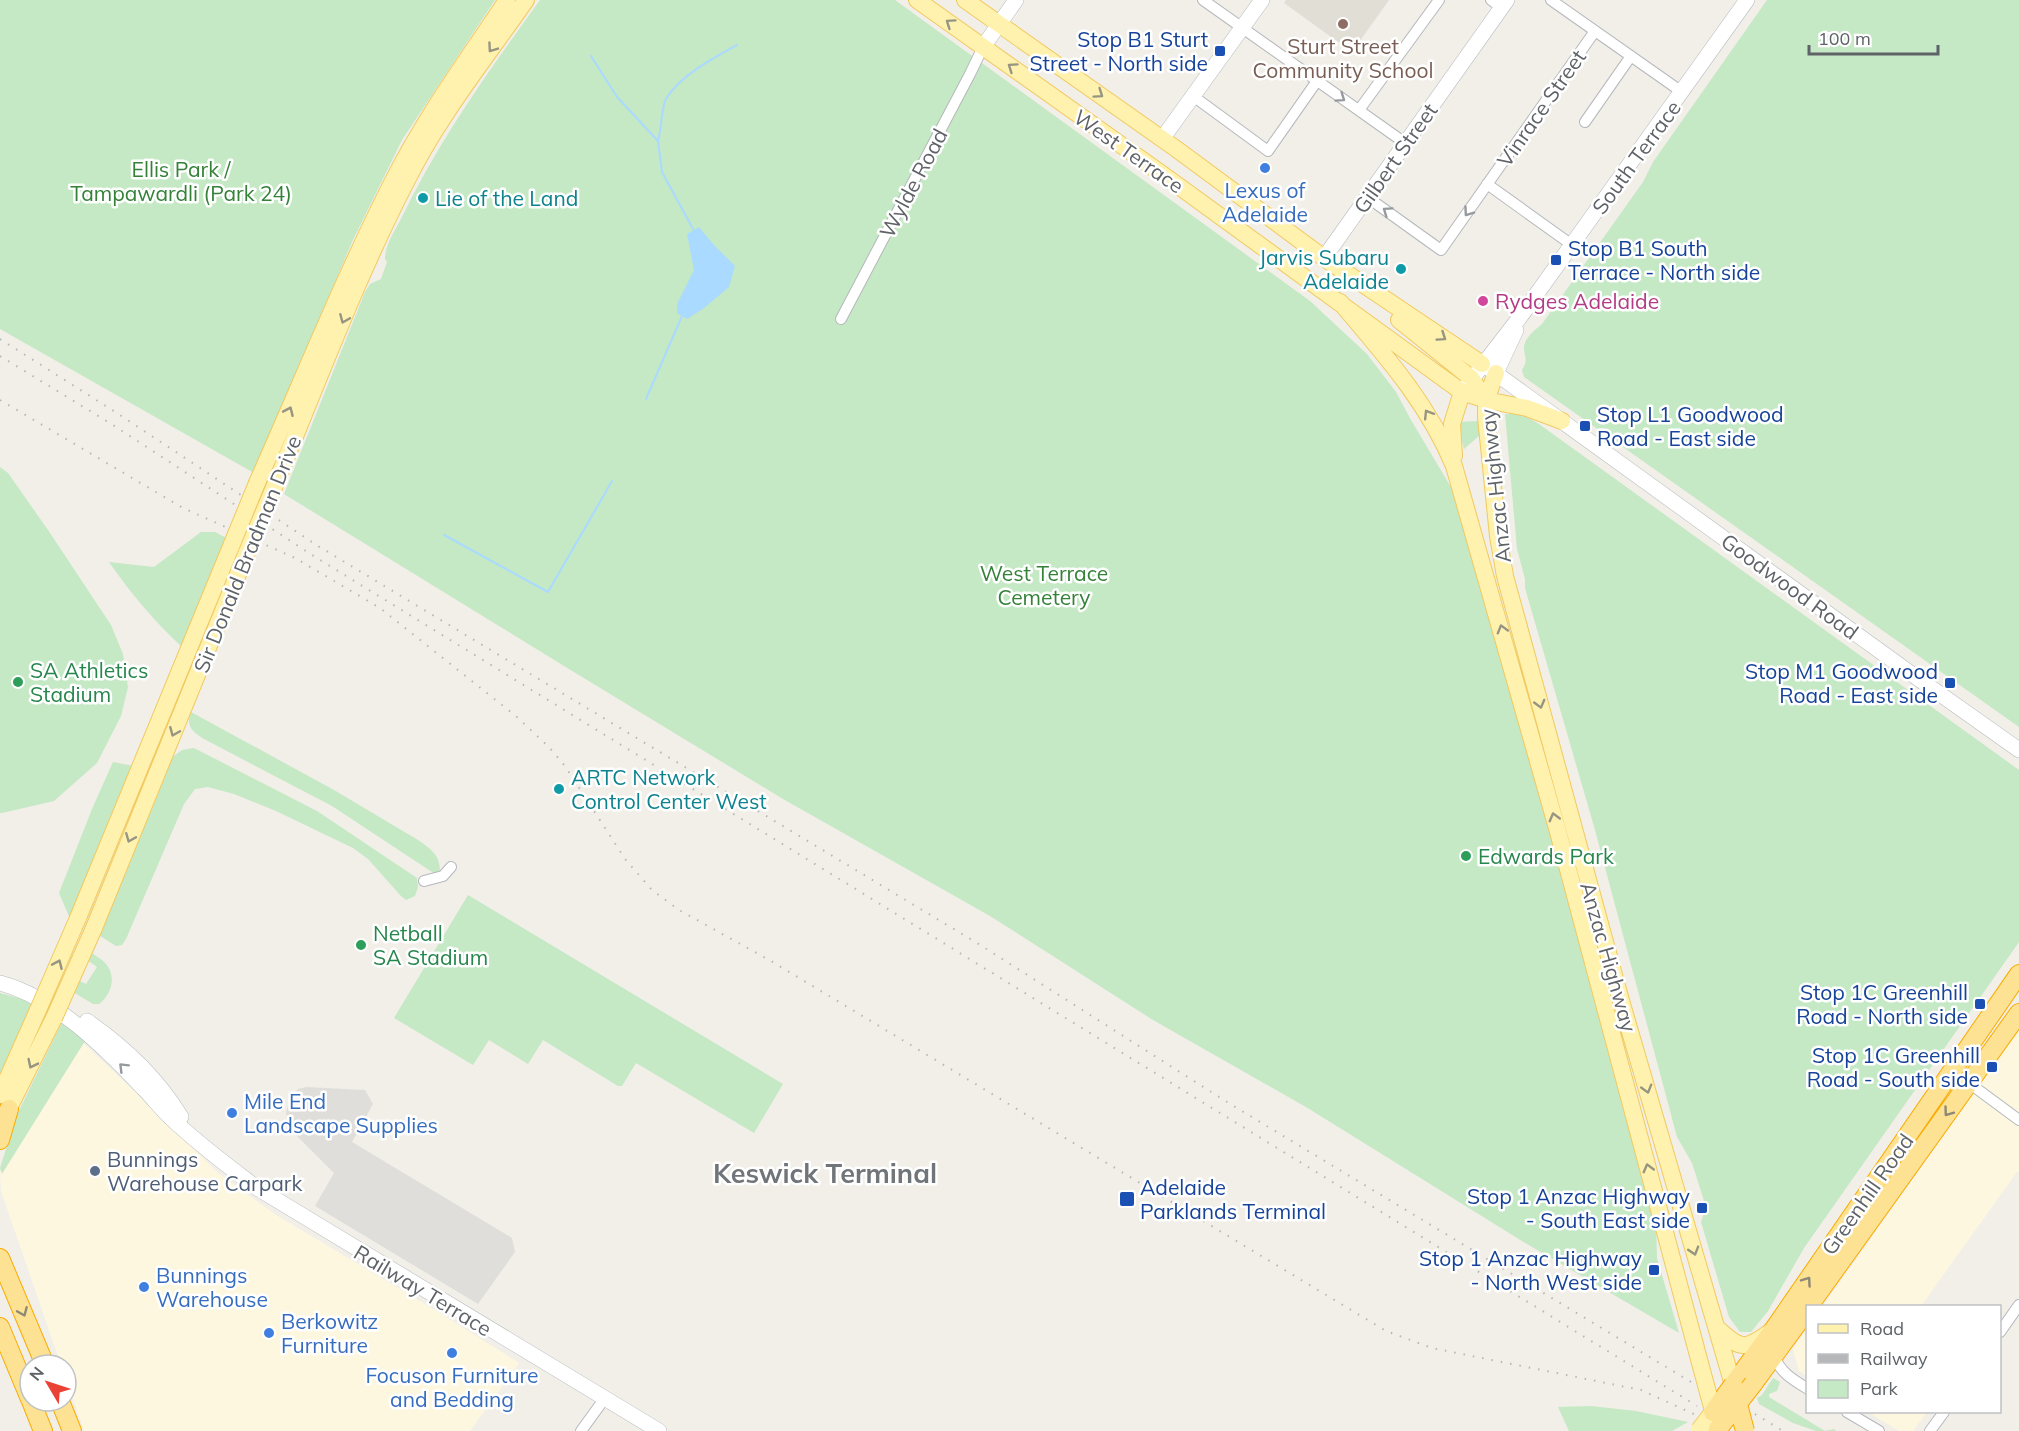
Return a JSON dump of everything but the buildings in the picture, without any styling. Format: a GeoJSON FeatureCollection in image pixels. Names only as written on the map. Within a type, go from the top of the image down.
{"type":"FeatureCollection","features":[{"type":"Feature","properties":{"kind":"highway","name":"Greenhill Road"},"geometry":{"type":"LineString","coordinates":[[1717,1426],[1740,1379],[2019,974]]}},
{"type":"Feature","properties":{"kind":"highway"},"geometry":{"type":"LineString","coordinates":[[1993,1012],[2010,998],[2019,986]]}},
{"type":"Feature","properties":{"kind":"highway","name":"Greenhill Road"},"geometry":{"type":"LineString","coordinates":[[1810,1305],[2019,1013]]}},
{"type":"Feature","properties":{"kind":"highway"},"geometry":{"type":"LineString","coordinates":[[0,1140],[5,1102]]}},
{"type":"Feature","properties":{"kind":"highway"},"geometry":{"type":"LineString","coordinates":[[1890,1161],[1896,1165],[1902,1162],[1916,1142],[1933,1133]]}},
{"type":"Feature","properties":{"kind":"highway"},"geometry":{"type":"LineString","coordinates":[[0,1258],[40,1353]]}},
{"type":"Feature","properties":{"kind":"highway","name":"Greenhill Road"},"geometry":{"type":"LineString","coordinates":[[1717,1426],[1737,1404],[1740,1379],[1774,1356],[1806,1311]]}},
{"type":"Feature","properties":{"kind":"highway"},"geometry":{"type":"LineString","coordinates":[[0,1327],[18,1371]]}},
{"type":"Feature","properties":{"kind":"highway"},"geometry":{"type":"LineString","coordinates":[[1737,1404],[1745,1431]]}},
{"type":"Feature","properties":{"kind":"highway"},"geometry":{"type":"LineString","coordinates":[[35,1413],[43,1431]]}},
{"type":"Feature","properties":{"kind":"highway"},"geometry":{"type":"LineString","coordinates":[[65,1413],[72,1431]]}},
{"type":"Feature","properties":{"kind":"main road","name":"Sir Donald Bradman Drive"},"geometry":{"type":"LineString","coordinates":[[265,487],[355,261],[393,180],[418,136],[507,0]]}},
{"type":"Feature","properties":{"kind":"main road","name":"Sir Donald Bradman Drive"},"geometry":{"type":"LineString","coordinates":[[0,1126],[5,1102],[38,1010],[189,647],[239,548],[370,256],[428,141],[526,0]]}},
{"type":"Feature","properties":{"kind":"main road","name":"West Terrace"},"geometry":{"type":"LineString","coordinates":[[917,0],[1340,302],[1486,400]]}},
{"type":"Feature","properties":{"kind":"main road","name":"West Terrace"},"geometry":{"type":"LineString","coordinates":[[965,0],[1162,139],[1324,258],[1489,368]]}},
{"type":"Feature","properties":{"kind":"main road"},"geometry":{"type":"LineString","coordinates":[[983,47],[1016,0]]}},
{"type":"Feature","properties":{"kind":"main road"},"geometry":{"type":"LineString","coordinates":[[1145,162],[1262,0]]}},
{"type":"Feature","properties":{"kind":"main road","name":"South Terrace"},"geometry":{"type":"LineString","coordinates":[[1489,368],[1523,313],[1747,0]]}},
{"type":"Feature","properties":{"kind":"main road","name":"Gilbert Street"},"geometry":{"type":"LineString","coordinates":[[1324,258],[1500,3]]}},
{"type":"Feature","properties":{"kind":"main road","name":"West Terrace"},"geometry":{"type":"LineString","coordinates":[[1324,258],[1466,385]]}},
{"type":"Feature","properties":{"kind":"main road","name":"West Terrace"},"geometry":{"type":"LineString","coordinates":[[1340,302],[1412,390],[1439,434],[1454,466]]}},
{"type":"Feature","properties":{"kind":"main road","name":"South Terrace"},"geometry":{"type":"LineString","coordinates":[[1466,385],[1489,368],[1509,348],[1523,313]]}},
{"type":"Feature","properties":{"kind":"main road"},"geometry":{"type":"LineString","coordinates":[[1509,348],[1512,374],[1518,390]]}},
{"type":"Feature","properties":{"kind":"main road","name":"Goodwood Road"},"geometry":{"type":"LineString","coordinates":[[1489,368],[2019,750]]}},
{"type":"Feature","properties":{"kind":"main road","name":"Anzac Highway"},"geometry":{"type":"LineString","coordinates":[[1489,368],[1486,400],[1496,519],[1505,576],[1635,1047],[1718,1329],[1740,1379]]}},
{"type":"Feature","properties":{"kind":"main road"},"geometry":{"type":"LineString","coordinates":[[1454,466],[1452,424],[1466,385]]}},
{"type":"Feature","properties":{"kind":"main road","name":"Goodwood Road"},"geometry":{"type":"LineString","coordinates":[[1486,400],[1527,408],[1562,421]]}},
{"type":"Feature","properties":{"kind":"main road","name":"Anzac Highway"},"geometry":{"type":"LineString","coordinates":[[1454,466],[1526,715],[1717,1426]]}},
{"type":"Feature","properties":{"kind":"main road","name":"Sir Donald Bradman Drive"},"geometry":{"type":"LineString","coordinates":[[5,1102],[54,1018],[94,928],[205,657],[239,548]]}},
{"type":"Feature","properties":{"kind":"main road","name":"Railway Terrace"},"geometry":{"type":"LineString","coordinates":[[0,974],[36,989],[77,1014],[120,1045],[169,1100],[194,1138]]}},
{"type":"Feature","properties":{"kind":"main road","name":"Railway Terrace"},"geometry":{"type":"LineString","coordinates":[[0,982],[32,995],[92,1037],[121,1064],[170,1117],[257,1188],[659,1431]]}},
{"type":"Feature","properties":{"kind":"main road"},"geometry":{"type":"LineString","coordinates":[[1617,1052],[1635,1047]]}},
{"type":"Feature","properties":{"kind":"main road"},"geometry":{"type":"LineString","coordinates":[[1718,1329],[1733,1343],[1741,1346],[1754,1344],[1774,1329]]}},
{"type":"Feature","properties":{"kind":"main road"},"geometry":{"type":"LineString","coordinates":[[1698,1430],[1717,1426]]}},
{"type":"Feature","properties":{"kind":"street"},"geometry":{"type":"LineString","coordinates":[[1203,0],[1405,143]]}},
{"type":"Feature","properties":{"kind":"street"},"geometry":{"type":"LineString","coordinates":[[1359,110],[1439,0]]}},
{"type":"Feature","properties":{"kind":"street"},"geometry":{"type":"LineString","coordinates":[[1551,0],[1682,92]]}},
{"type":"Feature","properties":{"kind":"street","name":"Vinrace Street"},"geometry":{"type":"LineString","coordinates":[[1367,197],[1442,250],[1595,31]]}},
{"type":"Feature","properties":{"kind":"street","name":"Wylde Road"},"geometry":{"type":"LineString","coordinates":[[841,319],[983,47]]}},
{"type":"Feature","properties":{"kind":"street"},"geometry":{"type":"LineString","coordinates":[[1585,122],[1631,56]]}},
{"type":"Feature","properties":{"kind":"street"},"geometry":{"type":"LineString","coordinates":[[1193,96],[1268,151],[1317,81]]}},
{"type":"Feature","properties":{"kind":"street","name":"Vinrace Street"},"geometry":{"type":"LineString","coordinates":[[1487,184],[1572,245]]}},
{"type":"Feature","properties":{"kind":"street"},"geometry":{"type":"LineString","coordinates":[[424,881],[443,876],[451,867]]}},
{"type":"Feature","properties":{"kind":"street"},"geometry":{"type":"LineString","coordinates":[[1969,1083],[2019,1120]]}},
{"type":"Feature","properties":{"kind":"street"},"geometry":{"type":"LineString","coordinates":[[2001,1331],[2019,1305]]}},
{"type":"Feature","properties":{"kind":"street"},"geometry":{"type":"LineString","coordinates":[[1774,1356],[1786,1376],[1806,1388]]}},
{"type":"Feature","properties":{"kind":"street"},"geometry":{"type":"LineString","coordinates":[[581,1431],[604,1398]]}},
{"type":"Feature","properties":{"kind":"street"},"geometry":{"type":"LineString","coordinates":[[1849,1413],[1879,1431]]}},
{"type":"Feature","properties":{"kind":"street"},"geometry":{"type":"LineString","coordinates":[[1930,1431],[1943,1413]]}},
{"type":"Feature","properties":{"kind":"shaded area","name":"Sturt Street Community School"},"geometry":{"type":"Polygon","coordinates":[[[1286,0],[1389,0],[1352,52],[1284,3],[1286,0]]]}},
{"type":"Feature","properties":{"kind":"shaded area"},"geometry":{"type":"Polygon","coordinates":[[[2019,1029],[2019,1172],[1922,1305],[1824,1305],[2019,1029]]]}},
{"type":"Feature","properties":{"kind":"shaded area"},"geometry":{"type":"Polygon","coordinates":[[[80,1040],[218,1173],[276,1215],[519,1363],[470,1431],[84,1431],[78,1413],[78,1353],[57,1353],[1,1191],[0,1171],[80,1040]]]}},
{"type":"Feature","properties":{"kind":"shaded area"},"geometry":{"type":"Polygon","coordinates":[[[306,1087],[365,1090],[373,1104],[352,1142],[512,1238],[515,1252],[478,1304],[315,1206],[334,1173],[291,1130],[286,1113],[290,1098],[298,1089],[306,1087]]]}},
{"type":"Feature","properties":{"kind":"shaded area"},"geometry":{"type":"Polygon","coordinates":[[[1806,1330],[1806,1375],[1799,1371],[1793,1349],[1806,1330]]]}},
{"type":"Feature","properties":{"kind":"shaded area"},"geometry":{"type":"Polygon","coordinates":[[[1870,1413],[1926,1413],[1913,1431],[1899,1431],[1870,1413]]]}},
{"type":"Feature","properties":{"kind":"green space","name":"Ellis Park / Tampawardli (Park 24)"},"geometry":{"type":"Polygon","coordinates":[[[0,0],[495,0],[402,140],[352,242],[254,473],[0,329],[0,0]]]}},
{"type":"Feature","properties":{"kind":"green space","name":"West Terrace Cemetery"},"geometry":{"type":"Polygon","coordinates":[[[540,0],[895,0],[1310,301],[1367,354],[1396,392],[1458,499],[1656,1222],[1657,1258],[1679,1333],[1527,1244],[1306,1107],[1153,1020],[990,916],[783,799],[284,494],[365,292],[370,284],[381,279],[387,262],[385,253],[391,237],[432,160],[484,79],[540,0]]]}},
{"type":"Feature","properties":{"kind":"green space"},"geometry":{"type":"Polygon","coordinates":[[[1767,0],[2019,0],[2019,727],[1524,377],[1522,370],[1526,361],[1524,347],[1526,340],[1542,324],[1643,182],[1653,162],[1767,0]]]}},
{"type":"Feature","properties":{"kind":"green space"},"geometry":{"type":"Polygon","coordinates":[[[1505,414],[1522,414],[1539,424],[2019,770],[2019,942],[1804,1248],[1768,1311],[1751,1332],[1740,1332],[1729,1317],[1701,1222],[1706,1207],[1692,1163],[1677,1137],[1595,830],[1525,588],[1525,579],[1517,549],[1505,414]]]}},
{"type":"Feature","properties":{"kind":"green space"},"geometry":{"type":"Polygon","coordinates":[[[1478,421],[1480,435],[1464,449],[1458,422],[1478,421]]]}},
{"type":"Feature","properties":{"kind":"green space","name":"SA Athletics Stadium"},"geometry":{"type":"Polygon","coordinates":[[[0,467],[8,473],[111,625],[123,654],[128,687],[121,716],[97,763],[54,801],[2,813],[0,813],[0,467]]]}},
{"type":"Feature","properties":{"kind":"green space"},"geometry":{"type":"Polygon","coordinates":[[[201,532],[215,532],[230,540],[184,649],[144,608],[109,562],[154,567],[201,532]]]}},
{"type":"Feature","properties":{"kind":"green space"},"geometry":{"type":"Polygon","coordinates":[[[191,712],[334,790],[418,840],[434,853],[440,871],[435,874],[332,806],[196,734],[189,721],[191,712]]]}},
{"type":"Feature","properties":{"kind":"green space"},"geometry":{"type":"Polygon","coordinates":[[[194,748],[317,811],[417,878],[418,887],[415,896],[406,900],[368,859],[353,848],[276,811],[234,794],[208,787],[195,789],[184,804],[122,945],[116,946],[97,934],[171,758],[182,750],[194,748]]]}},
{"type":"Feature","properties":{"kind":"green space"},"geometry":{"type":"Polygon","coordinates":[[[113,762],[134,766],[71,921],[59,893],[113,762]]]}},
{"type":"Feature","properties":{"kind":"green space"},"geometry":{"type":"Polygon","coordinates":[[[468,895],[783,1084],[754,1133],[636,1063],[622,1086],[618,1086],[543,1040],[528,1064],[489,1040],[473,1065],[394,1018],[468,895]]]}},
{"type":"Feature","properties":{"kind":"green space"},"geometry":{"type":"Polygon","coordinates":[[[90,952],[104,962],[111,974],[112,980],[107,996],[99,1004],[93,1004],[73,992],[78,980],[86,984],[97,967],[87,960],[90,952]]]}},
{"type":"Feature","properties":{"kind":"green space"},"geometry":{"type":"Polygon","coordinates":[[[0,993],[26,1000],[35,1006],[0,1084],[0,993]]]}},
{"type":"Feature","properties":{"kind":"green space"},"geometry":{"type":"Polygon","coordinates":[[[62,1022],[85,1041],[2,1174],[0,1168],[16,1117],[62,1022]]]}},
{"type":"Feature","properties":{"kind":"green space"},"geometry":{"type":"Polygon","coordinates":[[[1773,1378],[1780,1382],[1777,1391],[1769,1394],[1769,1397],[1825,1431],[1816,1431],[1793,1423],[1759,1404],[1757,1398],[1762,1395],[1773,1378]]]}},
{"type":"Feature","properties":{"kind":"green space"},"geometry":{"type":"Polygon","coordinates":[[[1591,1406],[1636,1411],[1688,1422],[1672,1431],[1569,1431],[1558,1407],[1591,1406]]]}},
{"type":"Feature","properties":{"kind":"water"},"geometry":{"type":"Polygon","coordinates":[[[699,227],[735,266],[729,287],[687,319],[677,313],[677,304],[694,270],[687,234],[699,227]]]}},
{"type":"Feature","properties":{"kind":"waterway"},"geometry":{"type":"LineString","coordinates":[[658,140],[664,103],[672,91],[688,75],[737,45]]}},
{"type":"Feature","properties":{"kind":"waterway"},"geometry":{"type":"LineString","coordinates":[[591,56],[617,97],[658,141],[662,172],[693,229]]}},
{"type":"Feature","properties":{"kind":"waterway"},"geometry":{"type":"LineString","coordinates":[[646,399],[682,316]]}},
{"type":"Feature","properties":{"kind":"waterway"},"geometry":{"type":"LineString","coordinates":[[444,535],[548,592],[612,481]]}},
{"type":"Feature","properties":{"kind":"railway"},"geometry":{"type":"LineString","coordinates":[[0,339],[318,546],[977,943],[1227,1102],[1691,1382]]}},
{"type":"Feature","properties":{"kind":"railway"},"geometry":{"type":"LineString","coordinates":[[0,356],[113,425],[312,555],[1697,1406]]}},
{"type":"Feature","properties":{"kind":"railway"},"geometry":{"type":"LineString","coordinates":[[0,400],[183,508],[295,558],[380,608],[517,717],[548,746],[565,766],[625,859],[652,890],[679,910],[771,961],[1386,1331],[1432,1348],[1641,1390],[1696,1415]]}},
{"type":"Feature","properties":{"kind":"railway"},"geometry":{"type":"LineString","coordinates":[[1755,1414],[1783,1431]]}},
{"type":"Feature","properties":{"kind":"place","name":"Sturt Street Community School"},"geometry":{"type":"Point","coordinates":[1343,24]}},
{"type":"Feature","properties":{"kind":"place","name":"Stop B1 Sturt Street - North side"},"geometry":{"type":"Point","coordinates":[1220,51]}},
{"type":"Feature","properties":{"kind":"place","name":"Lexus of Adelaide"},"geometry":{"type":"Point","coordinates":[1265,168]}},
{"type":"Feature","properties":{"kind":"place","name":"Lie of the Land"},"geometry":{"type":"Point","coordinates":[423,198]}},
{"type":"Feature","properties":{"kind":"place","name":"Stop B1 South Terrace - North side"},"geometry":{"type":"Point","coordinates":[1556,260]}},
{"type":"Feature","properties":{"kind":"place","name":"Jarvis Subaru Adelaide"},"geometry":{"type":"Point","coordinates":[1401,269]}},
{"type":"Feature","properties":{"kind":"place","name":"Rydges Adelaide"},"geometry":{"type":"Point","coordinates":[1483,301]}},
{"type":"Feature","properties":{"kind":"place","name":"Stop L1 Goodwood Road - East side"},"geometry":{"type":"Point","coordinates":[1585,426]}},
{"type":"Feature","properties":{"kind":"place","name":"SA Athletics Stadium"},"geometry":{"type":"Point","coordinates":[18,682]}},
{"type":"Feature","properties":{"kind":"place","name":"Stop M1 Goodwood Road - East side"},"geometry":{"type":"Point","coordinates":[1950,683]}},
{"type":"Feature","properties":{"kind":"place","name":"ARTC Network Control Center West"},"geometry":{"type":"Point","coordinates":[559,789]}},
{"type":"Feature","properties":{"kind":"place","name":"Edwards Park"},"geometry":{"type":"Point","coordinates":[1466,856]}},
{"type":"Feature","properties":{"kind":"place","name":"Netball SA Stadium"},"geometry":{"type":"Point","coordinates":[361,945]}},
{"type":"Feature","properties":{"kind":"place","name":"Stop 1C Greenhill Road - North side"},"geometry":{"type":"Point","coordinates":[1980,1004]}},
{"type":"Feature","properties":{"kind":"place","name":"Stop 1C Greenhill Road - South side"},"geometry":{"type":"Point","coordinates":[1992,1067]}},
{"type":"Feature","properties":{"kind":"place","name":"Mile End Landscape Supplies"},"geometry":{"type":"Point","coordinates":[232,1113]}},
{"type":"Feature","properties":{"kind":"place","name":"Bunnings Warehouse Carpark"},"geometry":{"type":"Point","coordinates":[95,1171]}},
{"type":"Feature","properties":{"kind":"place","name":"Adelaide Parklands Terminal"},"geometry":{"type":"Point","coordinates":[1127,1199]}},
{"type":"Feature","properties":{"kind":"place","name":"Stop 1 Anzac Highway - South East side"},"geometry":{"type":"Point","coordinates":[1702,1208]}},
{"type":"Feature","properties":{"kind":"place","name":"Stop 1 Anzac Highway - North West side"},"geometry":{"type":"Point","coordinates":[1654,1270]}},
{"type":"Feature","properties":{"kind":"place","name":"Bunnings Warehouse"},"geometry":{"type":"Point","coordinates":[144,1287]}},
{"type":"Feature","properties":{"kind":"place","name":"Berkowitz Furniture"},"geometry":{"type":"Point","coordinates":[269,1333]}},
{"type":"Feature","properties":{"kind":"place","name":"Focuson Furniture and Bedding"},"geometry":{"type":"Point","coordinates":[452,1353]}},
{"type":"Feature","properties":{"kind":"district","name":"Keswick Terminal"},"geometry":{"type":"Point","coordinates":[825,1173]}}]}
